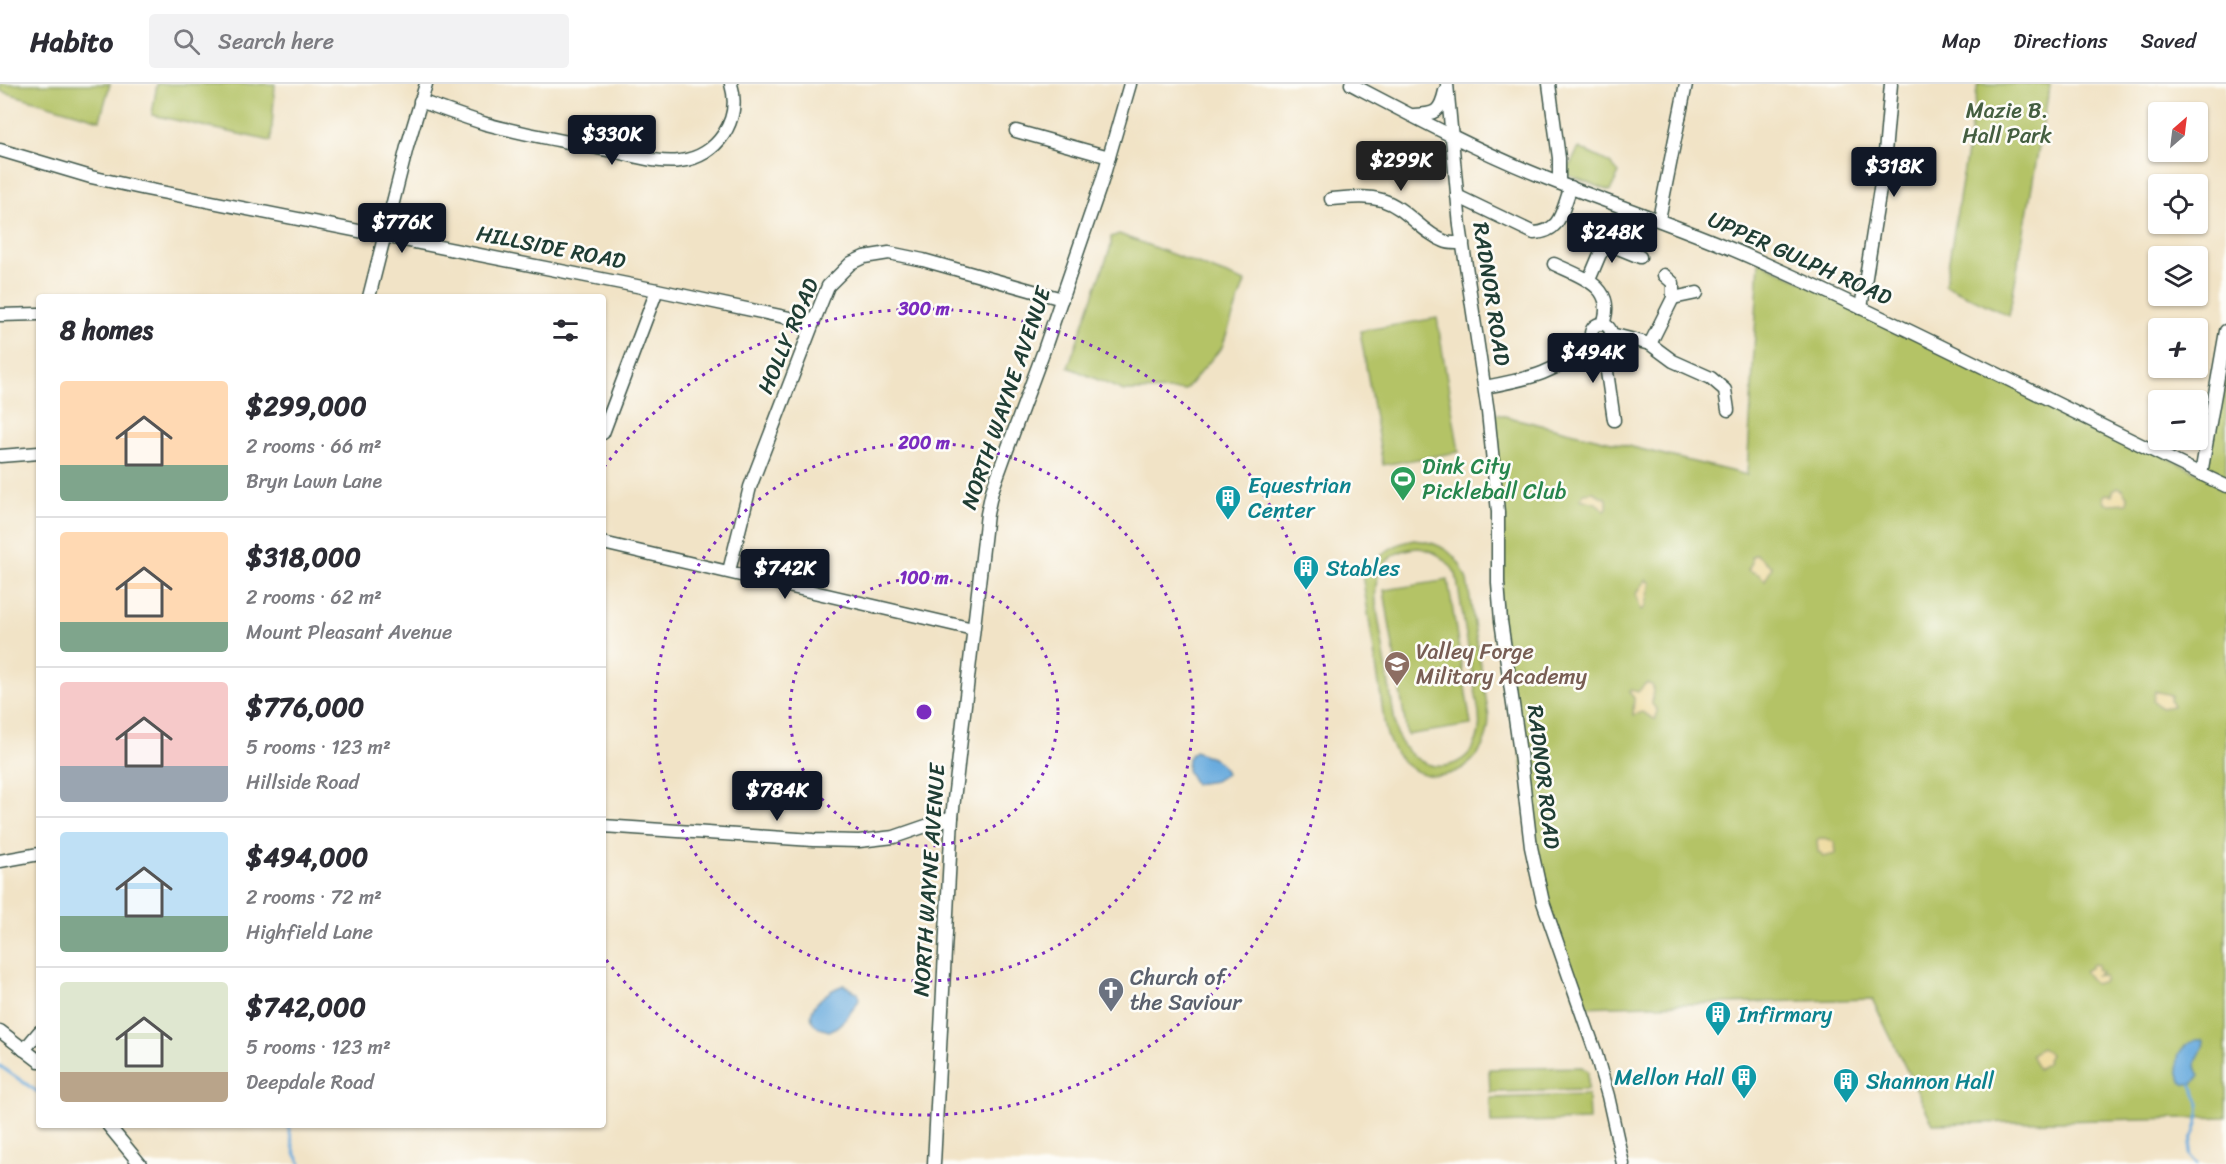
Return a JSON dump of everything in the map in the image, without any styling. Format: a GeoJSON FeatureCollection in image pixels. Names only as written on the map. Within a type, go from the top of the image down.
{"type":"FeatureCollection","features":[{"type":"Feature","properties":{"kind":"street"},"geometry":{"type":"LineString","coordinates":[[370,294],[426,84]]}},
{"type":"Feature","properties":{"kind":"street"},"geometry":{"type":"LineString","coordinates":[[420,101],[486,124],[528,134],[656,159],[679,161],[690,159],[709,150],[725,133],[733,110],[734,99],[731,84]]}},
{"type":"Feature","properties":{"kind":"street","name":"NORTH WAYNE AVENUE"},"geometry":{"type":"LineString","coordinates":[[934,1164],[952,817],[980,566],[992,491],[1062,299],[1109,157],[1130,84]]}},
{"type":"Feature","properties":{"kind":"street","name":"UPPER GULPH ROAD"},"geometry":{"type":"LineString","coordinates":[[1351,84],[1521,168],[1659,219],[1759,261],[1861,308],[2226,486]]}},
{"type":"Feature","properties":{"kind":"street"},"geometry":{"type":"LineString","coordinates":[[1412,116],[1432,114],[1438,110],[1447,84]]}},
{"type":"Feature","properties":{"kind":"street","name":"RADNOR ROAD"},"geometry":{"type":"LineString","coordinates":[[1447,84],[1462,243],[1485,387],[1498,512],[1498,583],[1501,621],[1535,871],[1543,902],[1595,1051],[1620,1142],[1623,1164]]}},
{"type":"Feature","properties":{"kind":"street"},"geometry":{"type":"LineString","coordinates":[[1457,196],[1534,233],[1546,233],[1556,226],[1564,185],[1549,84]]}},
{"type":"Feature","properties":{"kind":"street"},"geometry":{"type":"LineString","coordinates":[[1659,219],[1686,84]]}},
{"type":"Feature","properties":{"kind":"street"},"geometry":{"type":"LineString","coordinates":[[1861,308],[1884,164],[1891,84]]}},
{"type":"Feature","properties":{"kind":"street"},"geometry":{"type":"LineString","coordinates":[[1016,132],[1109,157]]}},
{"type":"Feature","properties":{"kind":"street","name":"HILLSIDE ROAD"},"geometry":{"type":"LineString","coordinates":[[0,150],[92,177],[141,188],[813,323]]}},
{"type":"Feature","properties":{"kind":"street"},"geometry":{"type":"LineString","coordinates":[[1331,199],[1363,196],[1382,200],[1398,207],[1446,243],[1462,243]]}},
{"type":"Feature","properties":{"kind":"street"},"geometry":{"type":"LineString","coordinates":[[1588,280],[1600,254],[1607,246],[1613,246],[1640,257]]}},
{"type":"Feature","properties":{"kind":"street","name":"HOLLY ROAD"},"geometry":{"type":"LineString","coordinates":[[729,571],[750,487],[813,323],[828,286],[851,263],[864,257],[889,254],[923,260],[1062,299]]}},
{"type":"Feature","properties":{"kind":"street"},"geometry":{"type":"LineString","coordinates":[[1554,264],[1588,280],[1601,291],[1607,303],[1602,336],[1614,420]]}},
{"type":"Feature","properties":{"kind":"street"},"geometry":{"type":"LineString","coordinates":[[1650,344],[1673,298],[1673,283],[1664,275]]}},
{"type":"Feature","properties":{"kind":"street"},"geometry":{"type":"LineString","coordinates":[[606,413],[657,290]]}},
{"type":"Feature","properties":{"kind":"street"},"geometry":{"type":"LineString","coordinates":[[1673,298],[1697,293]]}},
{"type":"Feature","properties":{"kind":"street"},"geometry":{"type":"LineString","coordinates":[[0,315],[36,314]]}},
{"type":"Feature","properties":{"kind":"street"},"geometry":{"type":"LineString","coordinates":[[2201,474],[2226,331]]}},
{"type":"Feature","properties":{"kind":"street"},"geometry":{"type":"LineString","coordinates":[[1485,387],[1519,381],[1547,372],[1578,354],[1602,336],[1650,344],[1673,361],[1718,383],[1725,390],[1728,410]]}},
{"type":"Feature","properties":{"kind":"street"},"geometry":{"type":"LineString","coordinates":[[0,456],[36,453]]}},
{"type":"Feature","properties":{"kind":"street"},"geometry":{"type":"LineString","coordinates":[[606,544],[973,629]]}},
{"type":"Feature","properties":{"kind":"street"},"geometry":{"type":"LineString","coordinates":[[606,826],[859,841],[894,837],[952,817]]}},
{"type":"Feature","properties":{"kind":"street"},"geometry":{"type":"LineString","coordinates":[[0,861],[36,855]]}},
{"type":"Feature","properties":{"kind":"street"},"geometry":{"type":"LineString","coordinates":[[0,1031],[36,1059]]}},
{"type":"Feature","properties":{"kind":"street"},"geometry":{"type":"LineString","coordinates":[[24,1050],[36,1036]]}},
{"type":"Feature","properties":{"kind":"street"},"geometry":{"type":"LineString","coordinates":[[110,1128],[140,1164]]}},
{"type":"Feature","properties":{"kind":"green space"},"geometry":{"type":"Polygon","coordinates":[[[0,84],[110,84],[100,120],[0,91],[0,84]]]}},
{"type":"Feature","properties":{"kind":"green space"},"geometry":{"type":"Polygon","coordinates":[[[157,84],[275,84],[271,141],[152,115],[157,84]]]}},
{"type":"Feature","properties":{"kind":"green space","name":"Mazie B. Hall Park"},"geometry":{"type":"Polygon","coordinates":[[[1978,84],[2050,84],[2009,316],[1945,285],[1978,84]]]}},
{"type":"Feature","properties":{"kind":"green space"},"geometry":{"type":"Polygon","coordinates":[[[1579,148],[1610,163],[1619,173],[1610,191],[1565,174],[1579,148]]]}},
{"type":"Feature","properties":{"kind":"green space"},"geometry":{"type":"Polygon","coordinates":[[[1119,234],[1245,282],[1222,347],[1185,390],[1124,391],[1068,367],[1111,246],[1111,237],[1119,234]]]}},
{"type":"Feature","properties":{"kind":"green space"},"geometry":{"type":"Polygon","coordinates":[[[1759,261],[2201,474],[2205,450],[2208,450],[2208,434],[2226,331],[2226,1117],[1933,1124],[1872,999],[1579,1007],[1543,902],[1501,621],[1488,412],[1747,475],[1759,261]]]}},
{"type":"Feature","properties":{"kind":"green space"},"geometry":{"type":"Polygon","coordinates":[[[1437,318],[1459,452],[1383,465],[1360,331],[1437,318]]]}},
{"type":"Feature","properties":{"kind":"green space"},"geometry":{"type":"Polygon","coordinates":[[[1424,541],[1448,551],[1459,563],[1467,580],[1489,717],[1486,738],[1477,755],[1465,767],[1450,774],[1433,776],[1417,772],[1403,762],[1388,739],[1385,726],[1362,574],[1369,573],[1387,550],[1406,542],[1424,541]],[[1425,549],[1408,550],[1390,558],[1384,565],[1377,582],[1376,603],[1397,735],[1408,751],[1421,762],[1436,766],[1450,765],[1463,759],[1473,748],[1479,733],[1479,714],[1456,574],[1440,556],[1425,549]]]}},
{"type":"Feature","properties":{"kind":"green space"},"geometry":{"type":"Polygon","coordinates":[[[1448,580],[1471,725],[1407,735],[1384,590],[1448,580]]]}},
{"type":"Feature","properties":{"kind":"green space"},"geometry":{"type":"Polygon","coordinates":[[[1582,1067],[1588,1072],[1588,1090],[1490,1092],[1489,1069],[1582,1067]]]}},
{"type":"Feature","properties":{"kind":"green space"},"geometry":{"type":"Polygon","coordinates":[[[1588,1095],[1589,1120],[1491,1123],[1490,1098],[1588,1095]]]}},
{"type":"Feature","properties":{"kind":"sand"},"geometry":{"type":"Polygon","coordinates":[[[2118,487],[2128,498],[2127,503],[2109,504],[2105,502],[2103,496],[2113,495],[2113,490],[2118,487]]]}},
{"type":"Feature","properties":{"kind":"sand"},"geometry":{"type":"Polygon","coordinates":[[[1593,492],[1607,499],[1605,511],[1596,503],[1580,499],[1584,493],[1593,492]]]}},
{"type":"Feature","properties":{"kind":"sand"},"geometry":{"type":"Polygon","coordinates":[[[1756,554],[1772,567],[1765,580],[1748,570],[1752,562],[1751,557],[1756,554]]]}},
{"type":"Feature","properties":{"kind":"sand"},"geometry":{"type":"Polygon","coordinates":[[[1646,580],[1651,583],[1645,608],[1641,610],[1636,594],[1646,580]]]}},
{"type":"Feature","properties":{"kind":"sand"},"geometry":{"type":"Polygon","coordinates":[[[1646,683],[1653,687],[1652,704],[1657,710],[1656,719],[1642,712],[1633,715],[1634,698],[1629,692],[1631,690],[1638,692],[1646,683]]]}},
{"type":"Feature","properties":{"kind":"sand"},"geometry":{"type":"Polygon","coordinates":[[[2155,691],[2171,695],[2173,706],[2161,708],[2153,701],[2155,691]]]}},
{"type":"Feature","properties":{"kind":"sand"},"geometry":{"type":"Polygon","coordinates":[[[1820,838],[1835,842],[1836,854],[1823,857],[1818,852],[1817,840],[1820,838]]]}},
{"type":"Feature","properties":{"kind":"sand"},"geometry":{"type":"Polygon","coordinates":[[[2091,964],[2098,965],[2097,970],[2102,972],[2096,975],[2104,976],[2104,981],[2094,984],[2084,971],[2091,967],[2091,964]]]}},
{"type":"Feature","properties":{"kind":"sand"},"geometry":{"type":"Polygon","coordinates":[[[2041,1048],[2050,1054],[2048,1062],[2038,1069],[2031,1054],[2041,1048]]]}},
{"type":"Feature","properties":{"kind":"water"},"geometry":{"type":"Polygon","coordinates":[[[1195,751],[1218,762],[1226,774],[1215,781],[1195,784],[1187,770],[1188,758],[1195,751]]]}},
{"type":"Feature","properties":{"kind":"water"},"geometry":{"type":"Polygon","coordinates":[[[844,985],[858,993],[859,1000],[838,1026],[829,1031],[817,1026],[812,1020],[813,1008],[827,994],[844,985]]]}},
{"type":"Feature","properties":{"kind":"water"},"geometry":{"type":"Polygon","coordinates":[[[2196,1040],[2204,1042],[2196,1062],[2200,1075],[2194,1083],[2186,1084],[2181,1081],[2178,1056],[2184,1047],[2196,1040]]]}},
{"type":"Feature","properties":{"kind":"waterway"},"geometry":{"type":"LineString","coordinates":[[0,1066],[36,1091]]}},
{"type":"Feature","properties":{"kind":"waterway"},"geometry":{"type":"LineString","coordinates":[[2191,1084],[2199,1103],[2199,1111],[2189,1155],[2197,1164]]}},
{"type":"Feature","properties":{"kind":"waterway"},"geometry":{"type":"LineString","coordinates":[[289,1128],[295,1153],[301,1164]]}},
{"type":"Feature","properties":{"kind":"place","name":"Dink City Pickleball Club"},"geometry":{"type":"Point","coordinates":[1403,502]}},
{"type":"Feature","properties":{"kind":"place","name":"Equestrian Center"},"geometry":{"type":"Point","coordinates":[1228,521]}},
{"type":"Feature","properties":{"kind":"place","name":"Stables"},"geometry":{"type":"Point","coordinates":[1306,591]}},
{"type":"Feature","properties":{"kind":"place","name":"Valley Forge Military Academy"},"geometry":{"type":"Point","coordinates":[1397,687]}},
{"type":"Feature","properties":{"kind":"place","name":"Church of the Saviour"},"geometry":{"type":"Point","coordinates":[1111,1013]}},
{"type":"Feature","properties":{"kind":"place","name":"Infirmary"},"geometry":{"type":"Point","coordinates":[1718,1037]}},
{"type":"Feature","properties":{"kind":"place","name":"Mellon Hall"},"geometry":{"type":"Point","coordinates":[1744,1100]}},
{"type":"Feature","properties":{"kind":"place","name":"Shannon Hall"},"geometry":{"type":"Point","coordinates":[1846,1104]}}]}
